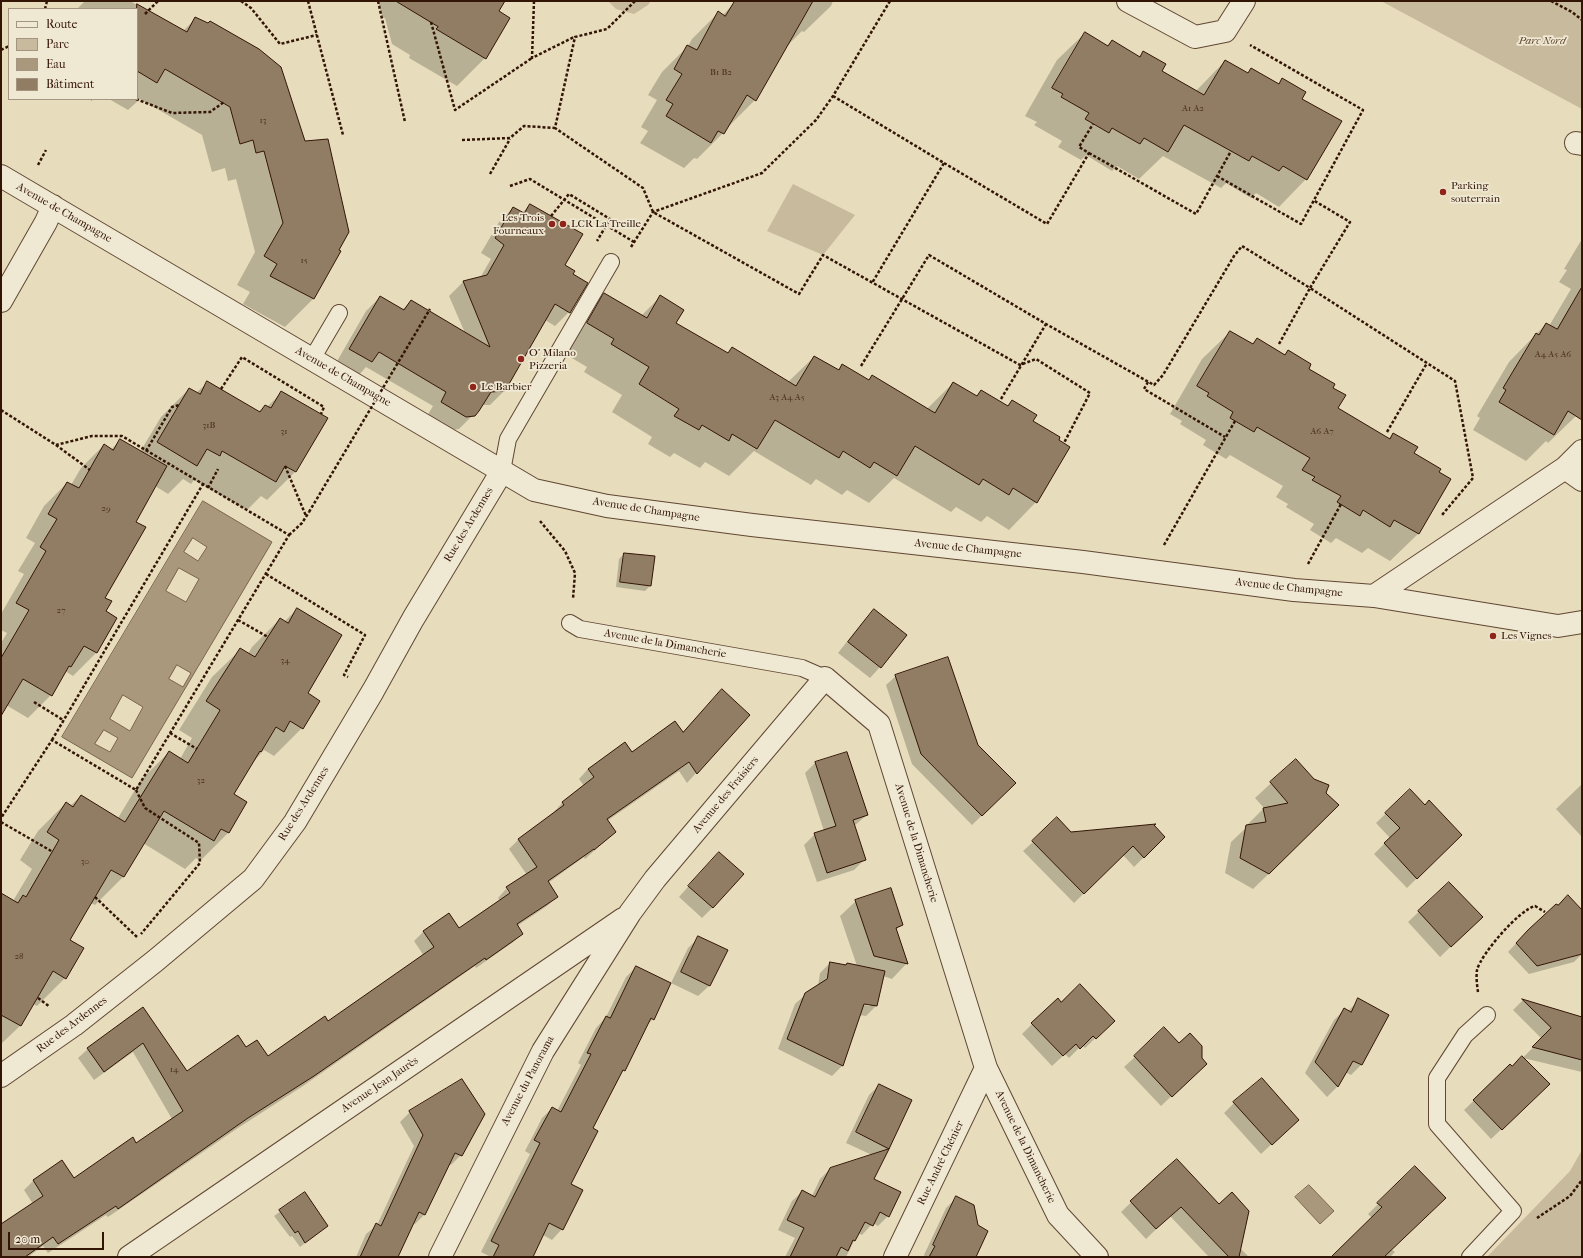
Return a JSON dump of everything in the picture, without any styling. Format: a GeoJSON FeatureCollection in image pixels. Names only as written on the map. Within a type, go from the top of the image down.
{"type":"FeatureCollection","features":[{"type":"Feature","properties":{"kind":"street"},"geometry":{"type":"LineString","coordinates":[[1128,1],[1195,37],[1225,31],[1244,1]]}},
{"type":"Feature","properties":{"kind":"street","name":"Avenue de Champagne"},"geometry":{"type":"LineString","coordinates":[[1,176],[534,490],[607,506],[744,524],[1083,562],[1294,590],[1374,596],[1558,626],[1582,622]]}},
{"type":"Feature","properties":{"kind":"street"},"geometry":{"type":"LineString","coordinates":[[1,301],[46,222],[53,206]]}},
{"type":"Feature","properties":{"kind":"street"},"geometry":{"type":"LineString","coordinates":[[1374,596],[1565,468],[1582,451]]}},
{"type":"Feature","properties":{"kind":"street"},"geometry":{"type":"LineString","coordinates":[[1565,468],[1582,480]]}},
{"type":"Feature","properties":{"kind":"street","name":"Rue des Ardennes"},"geometry":{"type":"LineString","coordinates":[[1,1076],[74,1025],[155,961],[253,879],[295,822],[373,691],[413,619],[502,471]]}},
{"type":"Feature","properties":{"kind":"street","name":"Avenue des Fraisiers"},"geometry":{"type":"LineString","coordinates":[[630,914],[655,879],[825,678]]}},
{"type":"Feature","properties":{"kind":"street","name":"Avenue de la Dimancherie"},"geometry":{"type":"LineString","coordinates":[[825,678],[879,724],[986,1068],[1058,1215],[1098,1257]]}},
{"type":"Feature","properties":{"kind":"street","name":"Avenue Jean Jaurès"},"geometry":{"type":"LineString","coordinates":[[130,1257],[630,914]]}},
{"type":"Feature","properties":{"kind":"street","name":"Avenue du Panorama"},"geometry":{"type":"LineString","coordinates":[[440,1257],[542,1051],[630,914]]}},
{"type":"Feature","properties":{"kind":"street","name":"Rue André Chénier"},"geometry":{"type":"LineString","coordinates":[[895,1257],[986,1068]]}},
{"type":"Feature","properties":{"kind":"lane"},"geometry":{"type":"LineString","coordinates":[[502,471],[508,439],[611,262]]}},
{"type":"Feature","properties":{"kind":"lane"},"geometry":{"type":"LineString","coordinates":[[312,359],[339,313]]}},
{"type":"Feature","properties":{"kind":"lane","name":"Avenue de la Dimancherie"},"geometry":{"type":"LineString","coordinates":[[570,623],[580,629],[802,668],[825,678]]}},
{"type":"Feature","properties":{"kind":"lane"},"geometry":{"type":"LineString","coordinates":[[1470,1257],[1513,1211],[1437,1124],[1437,1078],[1465,1035],[1487,1015]]}},
{"type":"Feature","properties":{"kind":"path"},"geometry":{"type":"LineString","coordinates":[[145,14],[158,1]]}},
{"type":"Feature","properties":{"kind":"path"},"geometry":{"type":"LineString","coordinates":[[241,1],[252,8],[280,44],[317,35]]}},
{"type":"Feature","properties":{"kind":"path"},"geometry":{"type":"LineString","coordinates":[[308,1],[343,135]]}},
{"type":"Feature","properties":{"kind":"path"},"geometry":{"type":"LineString","coordinates":[[378,1],[404,122]]}},
{"type":"Feature","properties":{"kind":"path"},"geometry":{"type":"LineString","coordinates":[[532,58],[534,1]]}},
{"type":"Feature","properties":{"kind":"path"},"geometry":{"type":"LineString","coordinates":[[430,22],[455,110],[532,58],[574,37],[607,29],[635,1]]}},
{"type":"Feature","properties":{"kind":"path"},"geometry":{"type":"LineString","coordinates":[[551,216],[569,194],[610,219],[592,250],[611,262],[626,255],[653,212],[762,173],[816,120],[833,96],[890,1]]}},
{"type":"Feature","properties":{"kind":"path"},"geometry":{"type":"LineString","coordinates":[[1551,1],[1572,12],[1582,20]]}},
{"type":"Feature","properties":{"kind":"path"},"geometry":{"type":"LineString","coordinates":[[1217,176],[1300,224],[1363,110],[1225,31]]}},
{"type":"Feature","properties":{"kind":"path"},"geometry":{"type":"LineString","coordinates":[[555,128],[574,37]]}},
{"type":"Feature","properties":{"kind":"path"},"geometry":{"type":"LineString","coordinates":[[833,96],[1047,224],[1089,153]]}},
{"type":"Feature","properties":{"kind":"path"},"geometry":{"type":"LineString","coordinates":[[138,100],[172,113],[210,112],[224,102]]}},
{"type":"Feature","properties":{"kind":"path"},"geometry":{"type":"LineString","coordinates":[[1093,124],[1079,147],[1196,214],[1232,151]]}},
{"type":"Feature","properties":{"kind":"path"},"geometry":{"type":"LineString","coordinates":[[490,174],[510,138],[524,126],[555,128],[643,188],[653,212],[799,294],[823,255],[1020,365]]}},
{"type":"Feature","properties":{"kind":"path"},"geometry":{"type":"LineString","coordinates":[[462,140],[510,138]]}},
{"type":"Feature","properties":{"kind":"path"},"geometry":{"type":"LineString","coordinates":[[872,283],[944,163]]}},
{"type":"Feature","properties":{"kind":"path"},"geometry":{"type":"LineString","coordinates":[[510,186],[530,179],[634,242]]}},
{"type":"Feature","properties":{"kind":"path"},"geometry":{"type":"LineString","coordinates":[[1279,344],[1310,288],[1350,222],[1313,200]]}},
{"type":"Feature","properties":{"kind":"path"},"geometry":{"type":"LineString","coordinates":[[861,366],[903,300],[929,255],[1046,324],[1154,385],[1163,375],[1230,263],[1242,246],[1455,381],[1473,478],[1431,528],[1443,551]]}},
{"type":"Feature","properties":{"kind":"path"},"geometry":{"type":"LineString","coordinates":[[136,790],[289,535],[302,523],[430,309]]}},
{"type":"Feature","properties":{"kind":"path"},"geometry":{"type":"LineString","coordinates":[[1001,399],[1020,365],[1046,324]]}},
{"type":"Feature","properties":{"kind":"path"},"geometry":{"type":"LineString","coordinates":[[221,389],[242,357],[324,407],[320,414]]}},
{"type":"Feature","properties":{"kind":"path"},"geometry":{"type":"LineString","coordinates":[[1020,365],[1036,358],[1090,393],[1064,443]]}},
{"type":"Feature","properties":{"kind":"path"},"geometry":{"type":"LineString","coordinates":[[1387,432],[1427,363]]}},
{"type":"Feature","properties":{"kind":"path"},"geometry":{"type":"LineString","coordinates":[[1148,382],[1144,389],[1225,437]]}},
{"type":"Feature","properties":{"kind":"path"},"geometry":{"type":"LineString","coordinates":[[146,451],[172,407],[179,405]]}},
{"type":"Feature","properties":{"kind":"path"},"geometry":{"type":"LineString","coordinates":[[1,410],[56,445],[90,470]]}},
{"type":"Feature","properties":{"kind":"path"},"geometry":{"type":"LineString","coordinates":[[1149,571],[1235,420]]}},
{"type":"Feature","properties":{"kind":"path"},"geometry":{"type":"LineString","coordinates":[[56,445],[92,436],[122,436],[289,535]]}},
{"type":"Feature","properties":{"kind":"path"},"geometry":{"type":"LineString","coordinates":[[286,466],[306,516]]}},
{"type":"Feature","properties":{"kind":"path"},"geometry":{"type":"LineString","coordinates":[[208,488],[218,469]]}},
{"type":"Feature","properties":{"kind":"path"},"geometry":{"type":"LineString","coordinates":[[1,818],[52,740],[203,484]]}},
{"type":"Feature","properties":{"kind":"path"},"geometry":{"type":"LineString","coordinates":[[534,490],[531,510],[565,551],[575,573],[574,586]]}},
{"type":"Feature","properties":{"kind":"path"},"geometry":{"type":"LineString","coordinates":[[1294,590],[1341,504]]}},
{"type":"Feature","properties":{"kind":"path"},"geometry":{"type":"LineString","coordinates":[[266,574],[365,635],[344,675],[373,691]]}},
{"type":"Feature","properties":{"kind":"path"},"geometry":{"type":"LineString","coordinates":[[238,620],[268,637]]}},
{"type":"Feature","properties":{"kind":"path"},"geometry":{"type":"LineString","coordinates":[[34,702],[63,720]]}},
{"type":"Feature","properties":{"kind":"path"},"geometry":{"type":"LineString","coordinates":[[169,733],[197,749]]}},
{"type":"Feature","properties":{"kind":"path"},"geometry":{"type":"LineString","coordinates":[[52,740],[136,790],[145,808],[199,843],[200,863],[138,938]]}},
{"type":"Feature","properties":{"kind":"path"},"geometry":{"type":"LineString","coordinates":[[1,822],[53,852]]}},
{"type":"Feature","properties":{"kind":"path"},"geometry":{"type":"LineString","coordinates":[[95,897],[138,938],[155,961]]}},
{"type":"Feature","properties":{"kind":"path"},"geometry":{"type":"LineString","coordinates":[[1487,1015],[1478,993],[1478,969],[1494,943],[1517,917],[1535,906],[1545,912]]}},
{"type":"Feature","properties":{"kind":"path"},"geometry":{"type":"LineString","coordinates":[[1505,1220],[1522,1228],[1570,1196],[1582,1180]]}},
{"type":"Feature","properties":{"kind":"green space"},"geometry":{"type":"Polygon","coordinates":[[[608,1],[651,1],[648,5],[634,14],[616,9],[608,1]]]}},
{"type":"Feature","properties":{"kind":"green space","name":"Parc Nord"},"geometry":{"type":"Polygon","coordinates":[[[1381,1],[1582,1],[1582,109],[1381,1]]]}},
{"type":"Feature","properties":{"kind":"green space"},"geometry":{"type":"Polygon","coordinates":[[[793,184],[855,215],[823,255],[767,231],[793,184]]]}},
{"type":"Feature","properties":{"kind":"green space"},"geometry":{"type":"Polygon","coordinates":[[[1582,1150],[1582,1257],[1487,1257],[1570,1171],[1582,1150]]]}},
{"type":"Feature","properties":{"kind":"water"},"geometry":{"type":"Polygon","coordinates":[[[203,501],[272,542],[132,778],[62,737],[203,501]],[[193,538],[184,552],[198,561],[207,547],[193,538]],[[179,568],[166,591],[186,602],[199,579],[179,568]],[[177,665],[169,679],[183,687],[191,673],[177,665]],[[123,695],[110,719],[130,731],[143,707],[123,695]],[[104,730],[95,744],[110,752],[118,738],[104,730]]]}},
{"type":"Feature","properties":{"kind":"water"},"geometry":{"type":"Polygon","coordinates":[[[1309,1185],[1334,1211],[1320,1224],[1295,1197],[1309,1185]]]}},
{"type":"Feature","properties":{"kind":"building"},"geometry":{"type":"Polygon","coordinates":[[[396,1],[505,1],[499,11],[510,18],[486,59],[436,29],[438,27],[396,1]]]}},
{"type":"Feature","properties":{"kind":"building"},"geometry":{"type":"Polygon","coordinates":[[[735,1],[813,1],[756,101],[747,95],[724,134],[718,131],[711,143],[666,116],[673,104],[666,100],[682,74],[674,69],[687,45],[697,50],[718,11],[725,16],[735,1]]]}},
{"type":"Feature","properties":{"kind":"building"},"geometry":{"type":"Polygon","coordinates":[[[137,4],[187,32],[195,17],[208,23],[210,21],[259,49],[281,67],[305,141],[328,139],[349,232],[339,250],[341,251],[314,299],[270,276],[277,264],[264,256],[283,223],[264,151],[256,153],[253,140],[240,144],[230,107],[165,69],[157,83],[138,72],[137,4]]]}},
{"type":"Feature","properties":{"kind":"building"},"geometry":{"type":"Polygon","coordinates":[[[1085,32],[1108,46],[1112,40],[1140,57],[1143,51],[1166,64],[1162,71],[1204,95],[1225,60],[1248,73],[1251,68],[1279,84],[1282,78],[1306,92],[1302,99],[1342,121],[1307,180],[1283,166],[1279,171],[1252,156],[1249,161],[1184,125],[1168,152],[1144,138],[1140,144],[1112,128],[1109,133],[1085,119],[1089,113],[1061,97],[1063,94],[1052,88],[1085,32]]]}},
{"type":"Feature","properties":{"kind":"building"},"geometry":{"type":"Polygon","coordinates":[[[530,204],[583,234],[565,265],[575,271],[573,274],[588,283],[570,313],[555,304],[505,391],[491,392],[475,416],[466,417],[441,402],[446,392],[379,352],[372,362],[349,349],[380,296],[404,310],[411,300],[490,347],[463,281],[487,275],[504,245],[495,238],[513,207],[524,213],[530,204]]]}},
{"type":"Feature","properties":{"kind":"building"},"geometry":{"type":"Polygon","coordinates":[[[1582,287],[1582,420],[1568,411],[1554,435],[1499,402],[1506,390],[1503,388],[1536,333],[1539,335],[1546,323],[1557,329],[1582,287]]]}},
{"type":"Feature","properties":{"kind":"building"},"geometry":{"type":"Polygon","coordinates":[[[604,293],[647,318],[660,295],[684,310],[676,323],[728,353],[732,347],[796,386],[814,356],[839,370],[842,364],[869,380],[872,375],[935,413],[953,382],[977,396],[981,390],[1008,406],[1012,400],[1037,415],[1033,421],[1060,437],[1059,440],[1070,447],[1037,503],[1013,488],[1009,495],[983,479],[979,485],[915,446],[897,476],[874,462],[870,468],[843,451],[839,458],[775,420],[757,449],[732,434],[729,441],[702,425],[699,430],[674,416],[679,409],[639,384],[649,367],[611,344],[614,339],[587,323],[604,293]]]}},
{"type":"Feature","properties":{"kind":"building"},"geometry":{"type":"Polygon","coordinates":[[[1230,331],[1253,344],[1257,338],[1285,355],[1288,350],[1311,364],[1309,369],[1335,384],[1333,388],[1346,395],[1338,408],[1390,439],[1393,433],[1418,447],[1414,453],[1441,469],[1439,472],[1451,479],[1419,534],[1394,520],[1390,527],[1363,510],[1360,516],[1337,502],[1341,496],[1312,480],[1315,477],[1302,470],[1310,458],[1257,427],[1254,432],[1230,418],[1233,412],[1207,396],[1209,393],[1197,386],[1230,331]]]}},
{"type":"Feature","properties":{"kind":"building"},"geometry":{"type":"Polygon","coordinates":[[[207,381],[260,412],[265,405],[271,408],[281,391],[328,418],[296,472],[285,466],[276,482],[222,451],[220,456],[207,449],[197,466],[157,442],[189,388],[200,394],[207,381]]]}},
{"type":"Feature","properties":{"kind":"building"},"geometry":{"type":"Polygon","coordinates":[[[120,439],[167,466],[136,522],[146,527],[105,598],[112,601],[106,611],[117,618],[97,653],[84,646],[71,667],[69,666],[52,696],[23,679],[1,716],[1,658],[29,610],[16,603],[46,551],[40,547],[57,519],[48,514],[67,482],[79,488],[104,444],[113,450],[120,439]]]}},
{"type":"Feature","properties":{"kind":"building"},"geometry":{"type":"Polygon","coordinates":[[[624,553],[655,556],[651,586],[620,582],[624,553]]]}},
{"type":"Feature","properties":{"kind":"building"},"geometry":{"type":"Polygon","coordinates":[[[297,608],[342,635],[308,693],[320,701],[303,729],[290,721],[284,732],[276,727],[234,794],[247,802],[229,833],[221,829],[214,841],[164,811],[124,877],[111,870],[85,914],[70,940],[84,948],[66,979],[53,971],[21,1026],[1,1015],[1,893],[18,903],[23,895],[26,897],[59,840],[47,832],[66,802],[73,807],[81,795],[125,822],[169,751],[188,763],[220,710],[206,701],[240,648],[255,657],[280,618],[288,623],[297,608]]]}},
{"type":"Feature","properties":{"kind":"building"},"geometry":{"type":"Polygon","coordinates":[[[874,609],[907,635],[881,668],[848,642],[874,609]]]}},
{"type":"Feature","properties":{"kind":"building"},"geometry":{"type":"Polygon","coordinates":[[[948,657],[978,745],[1016,783],[982,816],[921,754],[895,675],[948,657]]]}},
{"type":"Feature","properties":{"kind":"building"},"geometry":{"type":"Polygon","coordinates":[[[722,689],[750,715],[697,774],[689,762],[607,819],[616,832],[594,850],[548,881],[558,897],[517,924],[523,934],[486,960],[485,958],[314,1076],[248,1118],[118,1209],[116,1206],[58,1244],[53,1237],[25,1257],[1,1257],[1,1224],[43,1196],[33,1180],[62,1160],[74,1178],[133,1137],[136,1143],[183,1111],[143,1043],[104,1072],[87,1048],[143,1007],[187,1071],[238,1035],[246,1047],[257,1040],[268,1056],[325,1016],[328,1021],[434,947],[423,931],[449,913],[459,928],[510,893],[506,887],[537,867],[518,839],[564,805],[562,802],[594,777],[588,769],[625,742],[632,752],[675,721],[683,732],[722,689]]]}},
{"type":"Feature","properties":{"kind":"building"},"geometry":{"type":"Polygon","coordinates":[[[847,752],[868,815],[853,820],[866,860],[827,873],[814,833],[836,826],[815,762],[847,752]]]}},
{"type":"Feature","properties":{"kind":"building"},"geometry":{"type":"Polygon","coordinates":[[[1296,759],[1314,779],[1329,785],[1326,793],[1339,805],[1269,874],[1240,858],[1246,825],[1266,822],[1263,808],[1288,803],[1270,782],[1296,759]]]}},
{"type":"Feature","properties":{"kind":"building"},"geometry":{"type":"Polygon","coordinates":[[[1410,789],[1425,805],[1429,800],[1462,835],[1417,879],[1384,843],[1400,828],[1385,813],[1410,789]]]}},
{"type":"Feature","properties":{"kind":"building"},"geometry":{"type":"Polygon","coordinates":[[[1057,817],[1071,832],[1156,824],[1154,825],[1165,837],[1144,858],[1133,846],[1084,894],[1032,841],[1057,817]]]}},
{"type":"Feature","properties":{"kind":"building"},"geometry":{"type":"Polygon","coordinates":[[[719,852],[744,874],[713,908],[688,886],[719,852]]]}},
{"type":"Feature","properties":{"kind":"building"},"geometry":{"type":"Polygon","coordinates":[[[1449,882],[1483,917],[1451,947],[1418,911],[1449,882]]]}},
{"type":"Feature","properties":{"kind":"building"},"geometry":{"type":"Polygon","coordinates":[[[891,888],[903,925],[896,928],[908,964],[874,956],[855,900],[891,888]]]}},
{"type":"Feature","properties":{"kind":"building"},"geometry":{"type":"Polygon","coordinates":[[[1568,895],[1582,910],[1582,954],[1537,966],[1516,943],[1556,904],[1558,905],[1568,895]]]}},
{"type":"Feature","properties":{"kind":"building"},"geometry":{"type":"Polygon","coordinates":[[[698,936],[728,950],[710,986],[681,972],[698,936]]]}},
{"type":"Feature","properties":{"kind":"building"},"geometry":{"type":"Polygon","coordinates":[[[830,962],[846,965],[847,963],[885,971],[877,1006],[864,1004],[843,1066],[787,1039],[805,993],[827,979],[830,962]]]}},
{"type":"Feature","properties":{"kind":"building"},"geometry":{"type":"Polygon","coordinates":[[[636,966],[671,983],[654,1020],[651,1018],[625,1071],[623,1070],[593,1128],[598,1131],[571,1184],[583,1190],[563,1230],[549,1223],[533,1257],[493,1257],[499,1245],[491,1241],[540,1143],[534,1140],[552,1107],[561,1112],[591,1054],[587,1053],[606,1016],[610,1018],[636,966]]]}},
{"type":"Feature","properties":{"kind":"building"},"geometry":{"type":"Polygon","coordinates":[[[1080,984],[1115,1021],[1096,1039],[1093,1036],[1080,1049],[1076,1044],[1063,1056],[1031,1023],[1058,998],[1061,1002],[1080,984]]]}},
{"type":"Feature","properties":{"kind":"building"},"geometry":{"type":"Polygon","coordinates":[[[1358,998],[1389,1015],[1362,1065],[1353,1061],[1338,1087],[1315,1062],[1344,1008],[1351,1012],[1358,998]]]}},
{"type":"Feature","properties":{"kind":"building"},"geometry":{"type":"Polygon","coordinates":[[[1522,999],[1582,1017],[1582,1060],[1532,1047],[1551,1028],[1522,999]]]}},
{"type":"Feature","properties":{"kind":"building"},"geometry":{"type":"Polygon","coordinates":[[[1164,1027],[1179,1043],[1190,1033],[1202,1046],[1202,1058],[1207,1064],[1172,1097],[1134,1056],[1164,1027]]]}},
{"type":"Feature","properties":{"kind":"building"},"geometry":{"type":"Polygon","coordinates":[[[1522,1056],[1550,1084],[1502,1130],[1473,1100],[1510,1064],[1512,1066],[1522,1056]]]}},
{"type":"Feature","properties":{"kind":"building"},"geometry":{"type":"Polygon","coordinates":[[[1262,1078],[1299,1120],[1272,1145],[1233,1102],[1262,1078]]]}},
{"type":"Feature","properties":{"kind":"building"},"geometry":{"type":"Polygon","coordinates":[[[462,1079],[485,1114],[462,1156],[455,1153],[425,1215],[419,1212],[398,1257],[360,1257],[376,1223],[381,1226],[423,1135],[409,1111],[462,1079]]]}},
{"type":"Feature","properties":{"kind":"building"},"geometry":{"type":"Polygon","coordinates":[[[879,1084],[912,1100],[889,1149],[856,1132],[879,1084]]]}},
{"type":"Feature","properties":{"kind":"building"},"geometry":{"type":"Polygon","coordinates":[[[889,1149],[874,1179],[901,1192],[889,1217],[880,1212],[873,1226],[865,1222],[855,1241],[853,1240],[848,1251],[841,1247],[836,1257],[790,1257],[804,1228],[787,1220],[802,1190],[815,1197],[830,1168],[889,1149]]]}},
{"type":"Feature","properties":{"kind":"building"},"geometry":{"type":"Polygon","coordinates":[[[1177,1159],[1219,1204],[1232,1192],[1249,1211],[1239,1257],[1229,1257],[1181,1207],[1156,1229],[1130,1201],[1177,1159]]]}},
{"type":"Feature","properties":{"kind":"building"},"geometry":{"type":"Polygon","coordinates":[[[1415,1166],[1446,1198],[1384,1257],[1331,1257],[1382,1207],[1377,1203],[1415,1166]]]}},
{"type":"Feature","properties":{"kind":"building"},"geometry":{"type":"Polygon","coordinates":[[[305,1192],[328,1226],[305,1243],[298,1231],[295,1233],[279,1210],[305,1192]]]}},
{"type":"Feature","properties":{"kind":"building"},"geometry":{"type":"Polygon","coordinates":[[[956,1196],[974,1205],[978,1225],[988,1231],[976,1257],[929,1257],[935,1246],[933,1245],[956,1196]]]}},
{"type":"Feature","properties":{"kind":"place","name":"Parking souterrain"},"geometry":{"type":"Point","coordinates":[1443,192]}},
{"type":"Feature","properties":{"kind":"place","name":"Les Trois Fourneaux"},"geometry":{"type":"Point","coordinates":[552,224]}},
{"type":"Feature","properties":{"kind":"place","name":"LCR La Treille"},"geometry":{"type":"Point","coordinates":[563,224]}},
{"type":"Feature","properties":{"kind":"place","name":"O' Milano Pizzeria"},"geometry":{"type":"Point","coordinates":[521,359]}},
{"type":"Feature","properties":{"kind":"place","name":"Le Barbier"},"geometry":{"type":"Point","coordinates":[473,387]}},
{"type":"Feature","properties":{"kind":"place","name":"Les Vignes"},"geometry":{"type":"Point","coordinates":[1493,636]}}]}
